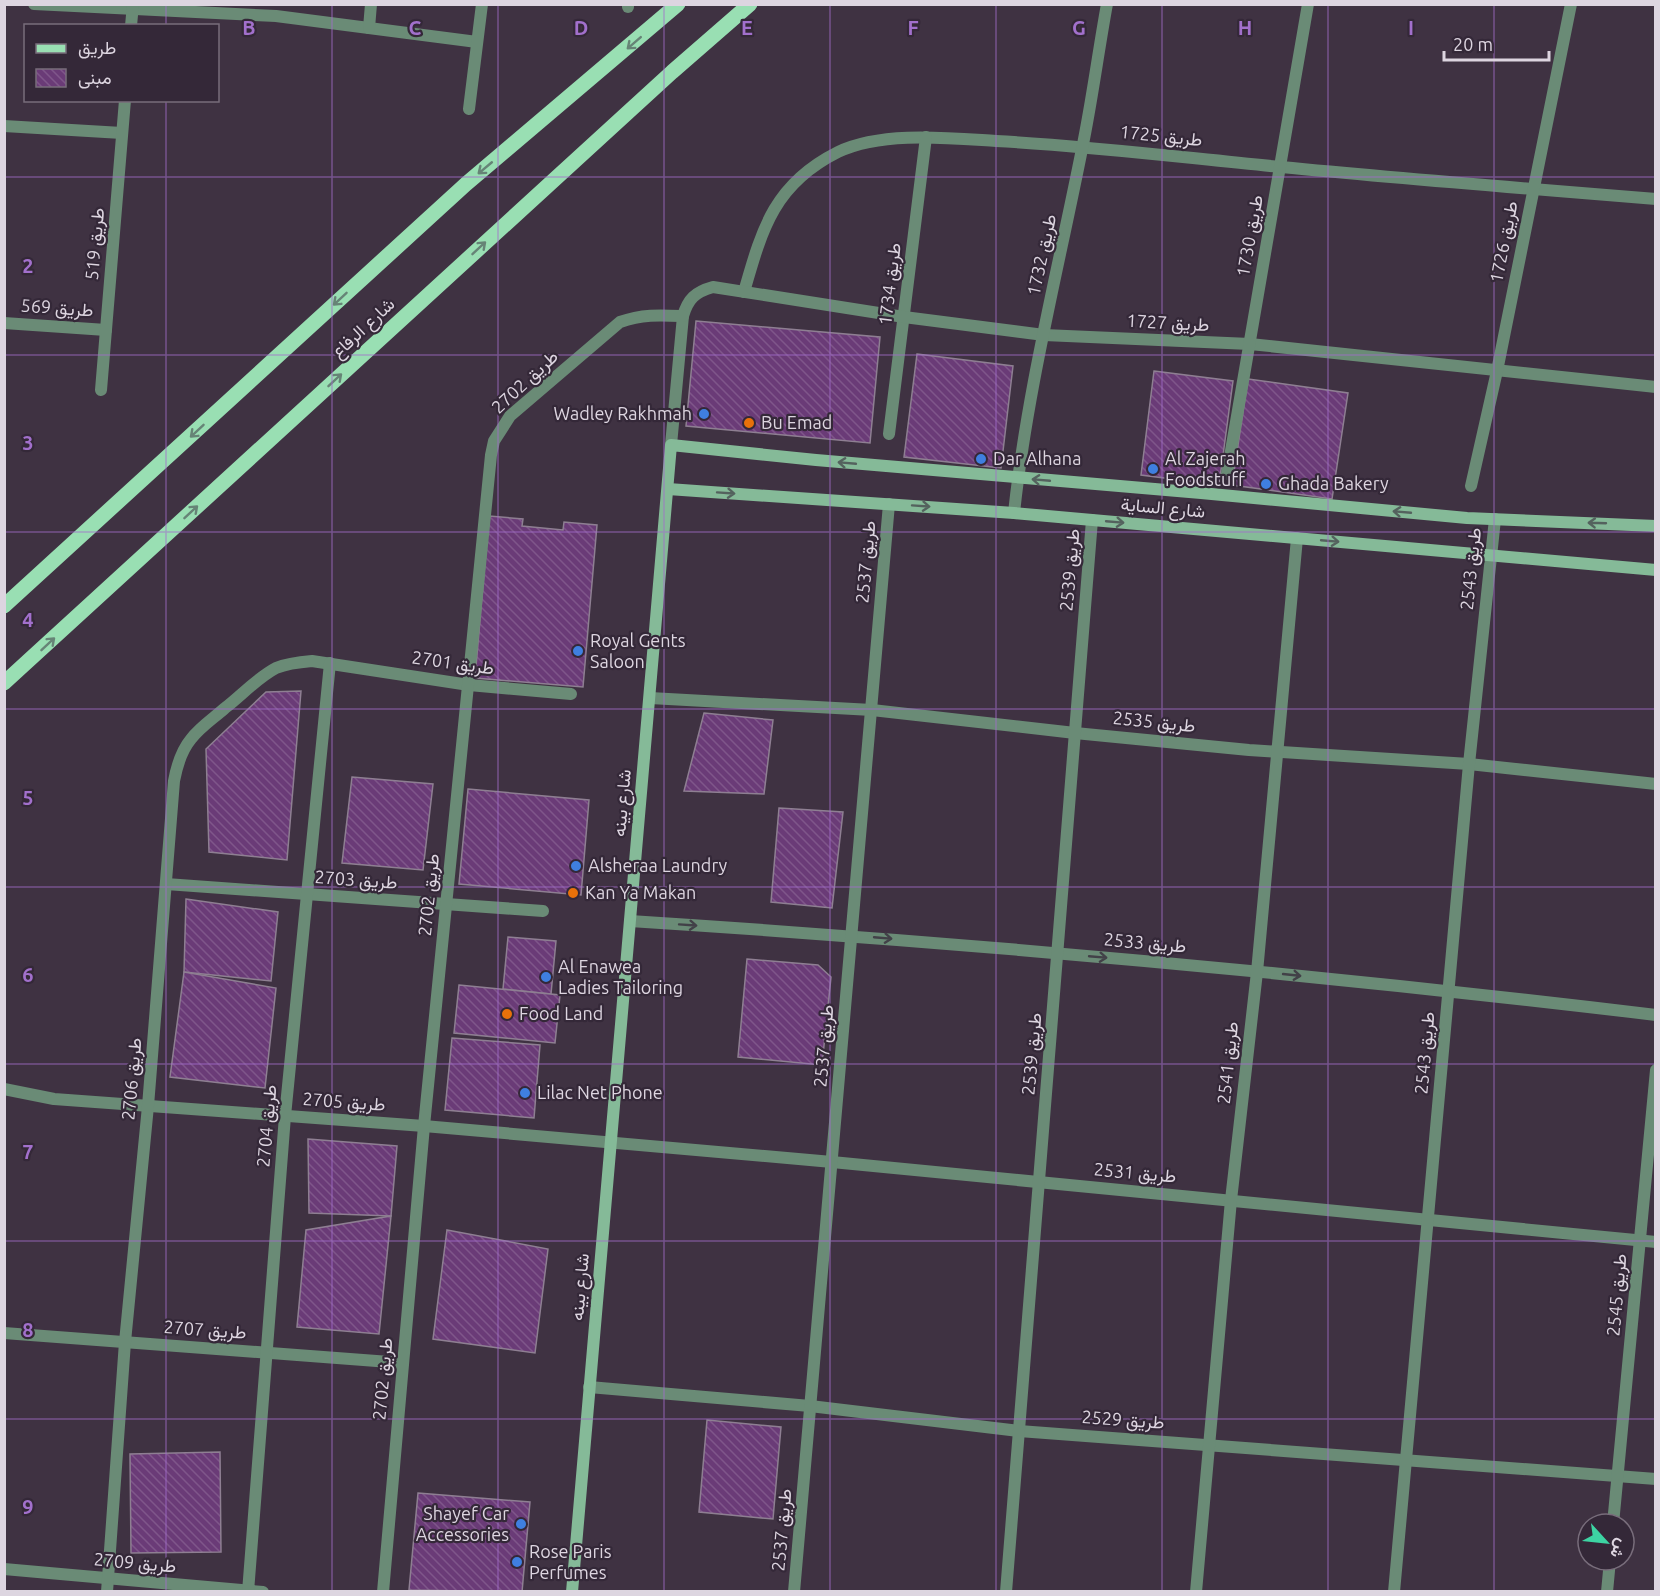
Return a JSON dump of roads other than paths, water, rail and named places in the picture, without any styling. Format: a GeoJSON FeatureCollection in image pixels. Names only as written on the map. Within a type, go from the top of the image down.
{"type":"FeatureCollection","features":[{"type":"Feature","properties":{"kind":"main road","name":"شارع الرفاع"},"geometry":{"type":"LineString","coordinates":[[4,606],[466,184],[678,4]]}},
{"type":"Feature","properties":{"kind":"main road","name":"شارع الرفاع"},"geometry":{"type":"LineString","coordinates":[[4,683],[663,80],[750,4]]}},
{"type":"Feature","properties":{"kind":"street"},"geometry":{"type":"LineString","coordinates":[[34,4],[276,10],[369,28],[477,42]]}},
{"type":"Feature","properties":{"kind":"street"},"geometry":{"type":"LineString","coordinates":[[369,28],[371,4]]}},
{"type":"Feature","properties":{"kind":"street"},"geometry":{"type":"LineString","coordinates":[[470,109],[482,4]]}},
{"type":"Feature","properties":{"kind":"street","name":"طريق 1732"},"geometry":{"type":"LineString","coordinates":[[1014,513],[1018,478],[1044,335],[1083,146],[1107,4]]}},
{"type":"Feature","properties":{"kind":"street","name":"طريق 1730"},"geometry":{"type":"LineString","coordinates":[[1227,474],[1308,4]]}},
{"type":"Feature","properties":{"kind":"street","name":"طريق 1726"},"geometry":{"type":"LineString","coordinates":[[1471,486],[1497,371],[1571,4]]}},
{"type":"Feature","properties":{"kind":"street"},"geometry":{"type":"LineString","coordinates":[[131,24],[132,7]]}},
{"type":"Feature","properties":{"kind":"street","name":"طريق 519"},"geometry":{"type":"LineString","coordinates":[[101,390],[125,102]]}},
{"type":"Feature","properties":{"kind":"street"},"geometry":{"type":"LineString","coordinates":[[4,126],[122,133]]}},
{"type":"Feature","properties":{"kind":"street","name":"طريق 1725"},"geometry":{"type":"LineString","coordinates":[[744,292],[759,239],[772,211],[790,186],[813,166],[840,151],[870,142],[926,137],[1083,146],[1280,167],[1656,199]]}},
{"type":"Feature","properties":{"kind":"street","name":"طريق 1734"},"geometry":{"type":"LineString","coordinates":[[889,434],[926,137]]}},
{"type":"Feature","properties":{"kind":"street","name":"طريق 1727"},"geometry":{"type":"LineString","coordinates":[[685,310],[692,296],[712,287],[904,317],[1044,335],[1250,344],[1656,387]]}},
{"type":"Feature","properties":{"kind":"street","name":"شارع بينه"},"geometry":{"type":"LineString","coordinates":[[572,1592],[685,310]]}},
{"type":"Feature","properties":{"kind":"street","name":"طريق 2702"},"geometry":{"type":"LineString","coordinates":[[383,1592],[424,1126],[489,469],[494,441],[510,416],[620,322],[636,316],[685,310]]}},
{"type":"Feature","properties":{"kind":"street","name":"طريق 569"},"geometry":{"type":"LineString","coordinates":[[4,323],[106,330]]}},
{"type":"Feature","properties":{"kind":"street","name":"شارع الساية"},"geometry":{"type":"LineString","coordinates":[[672,445],[1467,518],[1656,526]]}},
{"type":"Feature","properties":{"kind":"street","name":"شارع الساية"},"geometry":{"type":"LineString","coordinates":[[668,489],[1014,513],[1656,570]]}},
{"type":"Feature","properties":{"kind":"street","name":"طريق 2537"},"geometry":{"type":"LineString","coordinates":[[794,1592],[889,504]]}},
{"type":"Feature","properties":{"kind":"street","name":"طريق 2543"},"geometry":{"type":"LineString","coordinates":[[1394,1592],[1469,764],[1495,519]]}},
{"type":"Feature","properties":{"kind":"street","name":"طريق 2539"},"geometry":{"type":"LineString","coordinates":[[1006,1592],[1092,520]]}},
{"type":"Feature","properties":{"kind":"street","name":"طريق 2541"},"geometry":{"type":"LineString","coordinates":[[1196,1592],[1231,1200],[1257,972],[1297,538]]}},
{"type":"Feature","properties":{"kind":"street","name":"طريق 2706"},"geometry":{"type":"LineString","coordinates":[[107,1592],[125,1342],[148,1106],[176,766],[191,738],[262,678],[277,668],[294,662],[330,663]]}},
{"type":"Feature","properties":{"kind":"street","name":"طريق 2701"},"geometry":{"type":"LineString","coordinates":[[330,663],[469,685],[571,694]]}},
{"type":"Feature","properties":{"kind":"street","name":"طريق 2704"},"geometry":{"type":"LineString","coordinates":[[248,1591],[285,1116],[330,663]]}},
{"type":"Feature","properties":{"kind":"street","name":"طريق 2535"},"geometry":{"type":"LineString","coordinates":[[650,698],[872,710],[1075,733],[1277,752],[1469,764],[1656,784]]}},
{"type":"Feature","properties":{"kind":"street","name":"طريق 2703"},"geometry":{"type":"LineString","coordinates":[[166,884],[543,911]]}},
{"type":"Feature","properties":{"kind":"street","name":"طريق 2533"},"geometry":{"type":"LineString","coordinates":[[630,921],[852,935],[1257,972],[1449,990],[1656,1015]]}},
{"type":"Feature","properties":{"kind":"street","name":"طريق 2545"},"geometry":{"type":"LineString","coordinates":[[1614,1512],[1656,1070]]}},
{"type":"Feature","properties":{"kind":"street","name":"طريق 2705"},"geometry":{"type":"LineString","coordinates":[[4,1089],[54,1099],[424,1126],[610,1143]]}},
{"type":"Feature","properties":{"kind":"street","name":"طريق 2531"},"geometry":{"type":"LineString","coordinates":[[610,1143],[832,1162],[1656,1242]]}},
{"type":"Feature","properties":{"kind":"street","name":"طريق 2707"},"geometry":{"type":"LineString","coordinates":[[4,1334],[403,1363]]}},
{"type":"Feature","properties":{"kind":"street","name":"طريق 2529"},"geometry":{"type":"LineString","coordinates":[[589,1387],[810,1406],[1020,1431],[1656,1479]]}},
{"type":"Feature","properties":{"kind":"street","name":"طريق 2709"},"geometry":{"type":"LineString","coordinates":[[4,1569],[263,1592]]}},
{"type":"Feature","properties":{"kind":"street"},"geometry":{"type":"LineString","coordinates":[[1607,1592],[1609,1572]]}},
{"type":"Feature","properties":{"kind":"place","name":"Wadley Rakhmah"},"geometry":{"type":"Point","coordinates":[704,414]}},
{"type":"Feature","properties":{"kind":"place","name":"Bu Emad"},"geometry":{"type":"Point","coordinates":[749,423]}},
{"type":"Feature","properties":{"kind":"place","name":"Dar Alhana"},"geometry":{"type":"Point","coordinates":[981,459]}},
{"type":"Feature","properties":{"kind":"place","name":"Al Zajerah Foodstuff"},"geometry":{"type":"Point","coordinates":[1153,469]}},
{"type":"Feature","properties":{"kind":"place","name":"Ghada Bakery"},"geometry":{"type":"Point","coordinates":[1266,484]}},
{"type":"Feature","properties":{"kind":"place","name":"Royal Gents Saloon"},"geometry":{"type":"Point","coordinates":[578,651]}},
{"type":"Feature","properties":{"kind":"place","name":"Alsheraa Laundry"},"geometry":{"type":"Point","coordinates":[576,866]}},
{"type":"Feature","properties":{"kind":"place","name":"Kan Ya Makan"},"geometry":{"type":"Point","coordinates":[573,893]}},
{"type":"Feature","properties":{"kind":"place","name":"Al Enawea Ladies Tailoring"},"geometry":{"type":"Point","coordinates":[546,977]}},
{"type":"Feature","properties":{"kind":"place","name":"Food Land"},"geometry":{"type":"Point","coordinates":[507,1014]}},
{"type":"Feature","properties":{"kind":"place","name":"Lilac Net Phone"},"geometry":{"type":"Point","coordinates":[525,1093]}},
{"type":"Feature","properties":{"kind":"place","name":"Shayef Car Accessories"},"geometry":{"type":"Point","coordinates":[521,1524]}},
{"type":"Feature","properties":{"kind":"place","name":"Rose Paris Perfumes"},"geometry":{"type":"Point","coordinates":[517,1562]}}]}
